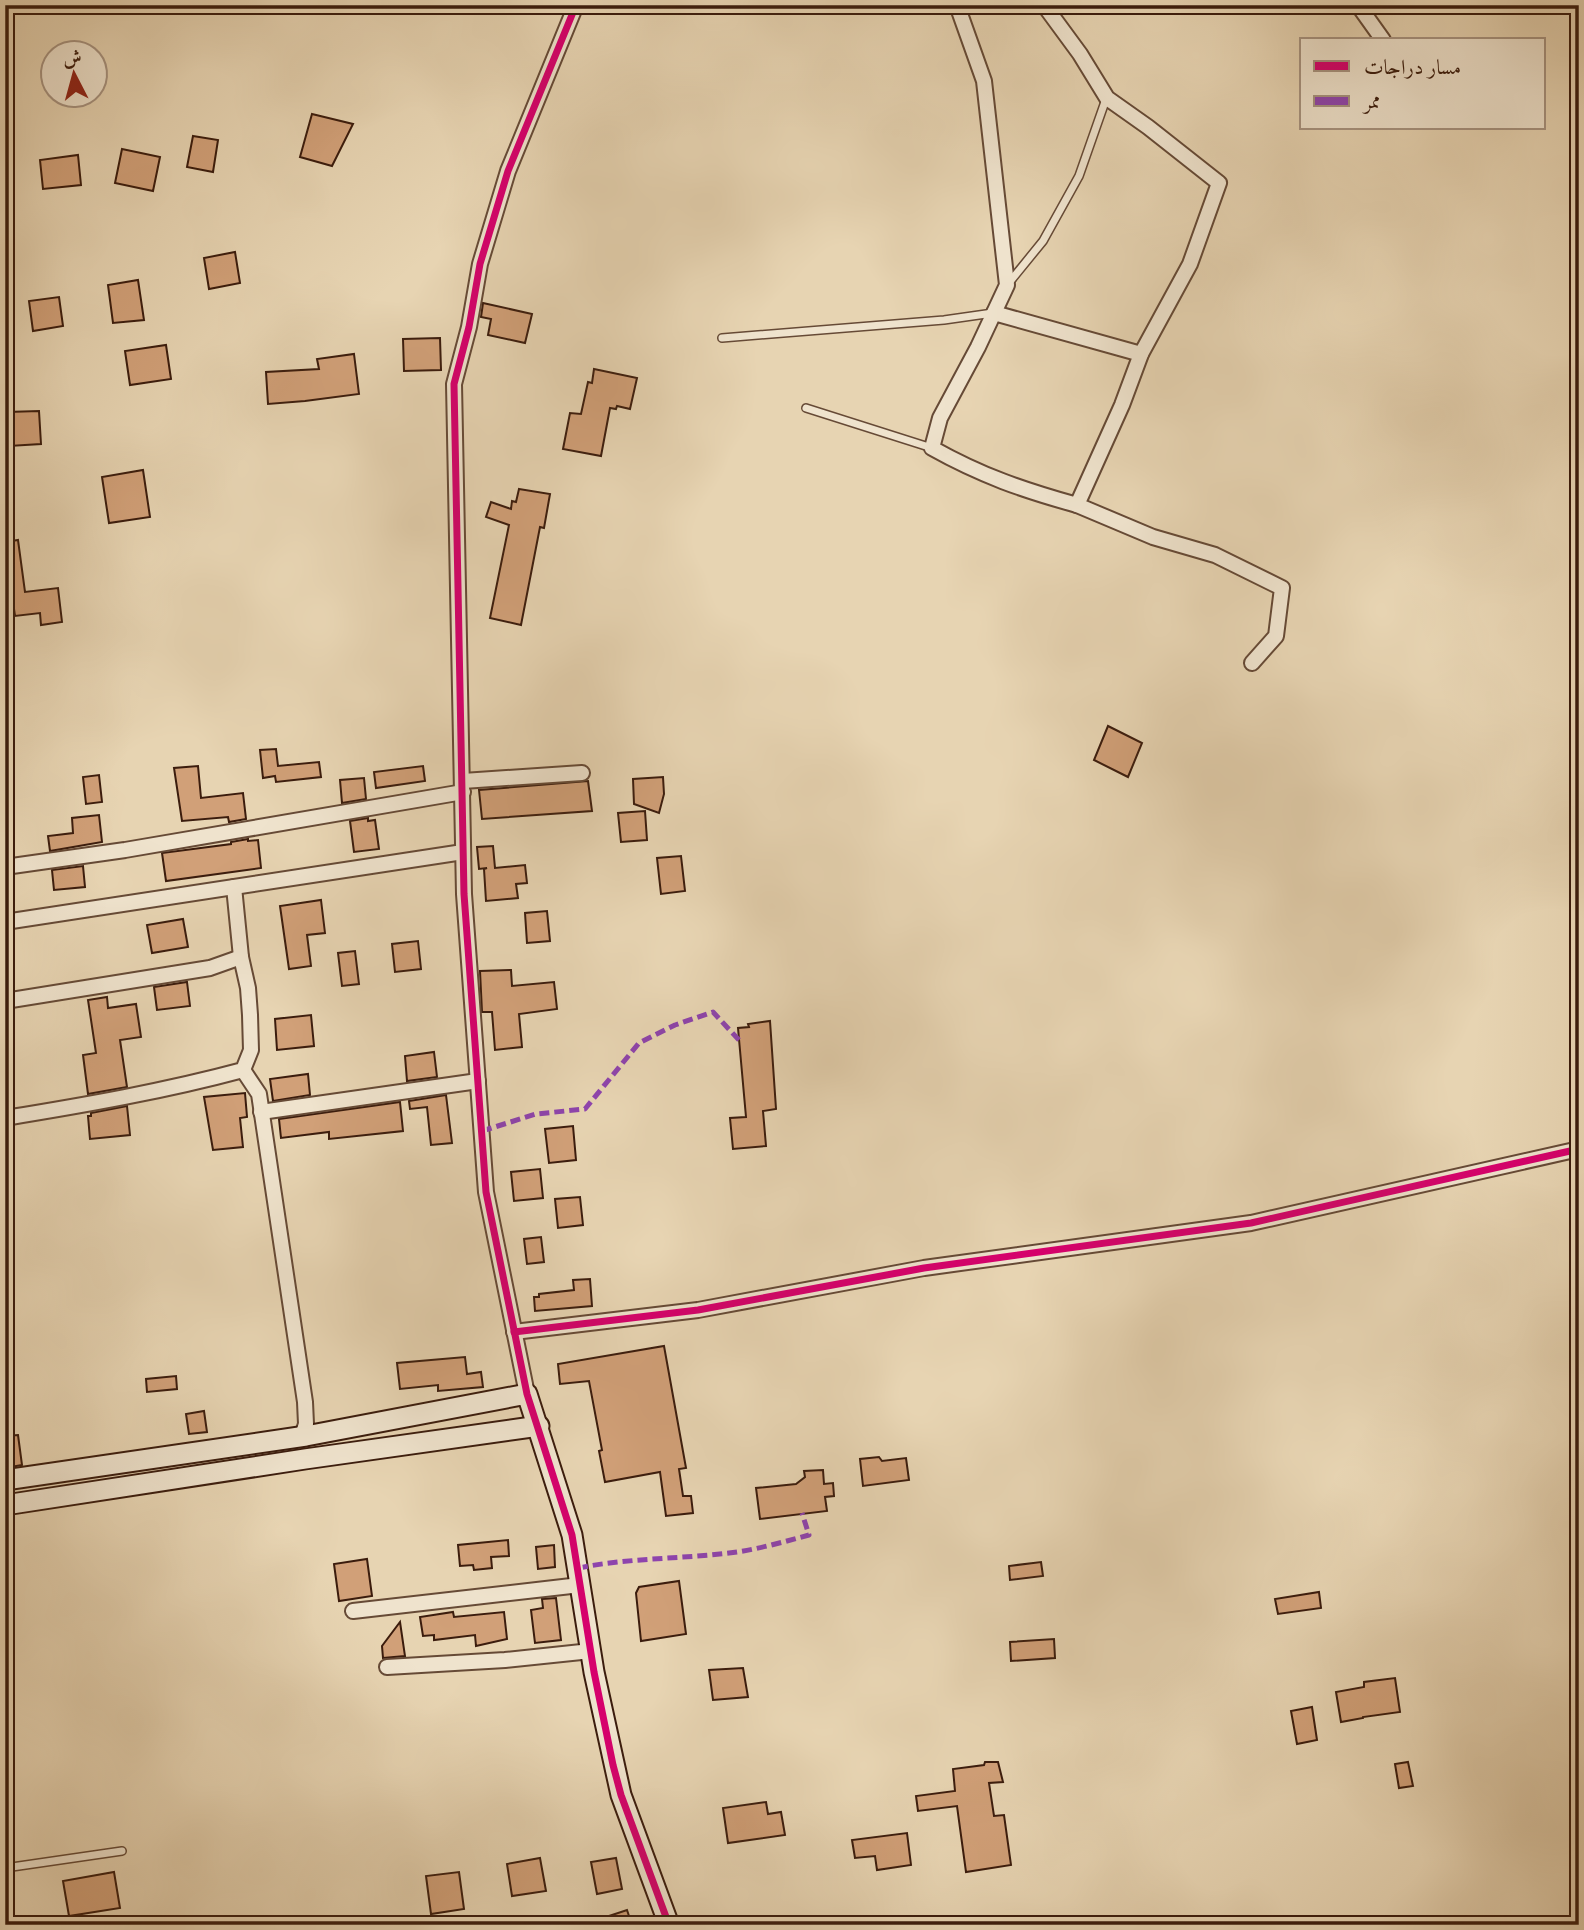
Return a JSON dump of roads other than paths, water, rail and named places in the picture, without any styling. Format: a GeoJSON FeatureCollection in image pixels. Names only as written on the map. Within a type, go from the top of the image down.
{"type":"FeatureCollection","features":[{"type":"Feature","properties":{"kind":"street"},"geometry":{"type":"LineString","coordinates":[[576,5],[508,171],[480,264],[469,327],[454,384],[463,852],[486,1192],[527,1394],[572,1535],[591,1651],[621,1795],[669,1925]]}},
{"type":"Feature","properties":{"kind":"street"},"geometry":{"type":"LineString","coordinates":[[1044,5],[1080,54],[1107,98],[1219,183],[1190,264],[1141,354],[1122,405],[1077,505]]}},
{"type":"Feature","properties":{"kind":"street"},"geometry":{"type":"LineString","coordinates":[[1358,5],[1382,38]]}},
{"type":"Feature","properties":{"kind":"street"},"geometry":{"type":"LineString","coordinates":[[958,6],[984,81],[1007,285],[940,418],[932,448],[963,466],[1013,487],[1077,505],[1153,537],[1215,555],[1282,588],[1276,636],[1252,663]]}},
{"type":"Feature","properties":{"kind":"street"},"geometry":{"type":"LineString","coordinates":[[993,313],[1141,354]]}},
{"type":"Feature","properties":{"kind":"street"},"geometry":{"type":"LineString","coordinates":[[5,867],[125,850],[463,787],[582,772]]}},
{"type":"Feature","properties":{"kind":"street"},"geometry":{"type":"LineString","coordinates":[[5,922],[463,852]]}},
{"type":"Feature","properties":{"kind":"street"},"geometry":{"type":"LineString","coordinates":[[234,887],[241,957],[248,988],[251,1050],[243,1070]]}},
{"type":"Feature","properties":{"kind":"street"},"geometry":{"type":"LineString","coordinates":[[5,1001],[210,968],[241,957]]}},
{"type":"Feature","properties":{"kind":"street"},"geometry":{"type":"LineString","coordinates":[[243,1070],[259,1094],[305,1402],[306,1424],[302,1436],[305,1459]]}},
{"type":"Feature","properties":{"kind":"street"},"geometry":{"type":"LineString","coordinates":[[5,1118],[114,1100],[243,1070]]}},
{"type":"Feature","properties":{"kind":"street"},"geometry":{"type":"LineString","coordinates":[[261,1112],[478,1081]]}},
{"type":"Feature","properties":{"kind":"street"},"geometry":{"type":"LineString","coordinates":[[514,1332],[698,1310],[924,1268],[1251,1223],[1579,1149]]}},
{"type":"Feature","properties":{"kind":"street"},"geometry":{"type":"LineString","coordinates":[[5,1480],[302,1436],[527,1394]]}},
{"type":"Feature","properties":{"kind":"street"},"geometry":{"type":"LineString","coordinates":[[5,1505],[539,1426]]}},
{"type":"Feature","properties":{"kind":"street"},"geometry":{"type":"LineString","coordinates":[[353,1611],[580,1585]]}},
{"type":"Feature","properties":{"kind":"street"},"geometry":{"type":"LineString","coordinates":[[387,1667],[505,1660],[591,1651]]}},
{"type":"Feature","properties":{"kind":"lane"},"geometry":{"type":"LineString","coordinates":[[1007,285],[1043,241],[1079,176],[1107,98]]}},
{"type":"Feature","properties":{"kind":"lane"},"geometry":{"type":"LineString","coordinates":[[722,338],[944,320],[993,313]]}},
{"type":"Feature","properties":{"kind":"lane"},"geometry":{"type":"LineString","coordinates":[[806,408],[932,448]]}},
{"type":"Feature","properties":{"kind":"lane"},"geometry":{"type":"LineString","coordinates":[[5,1868],[122,1851]]}}]}
